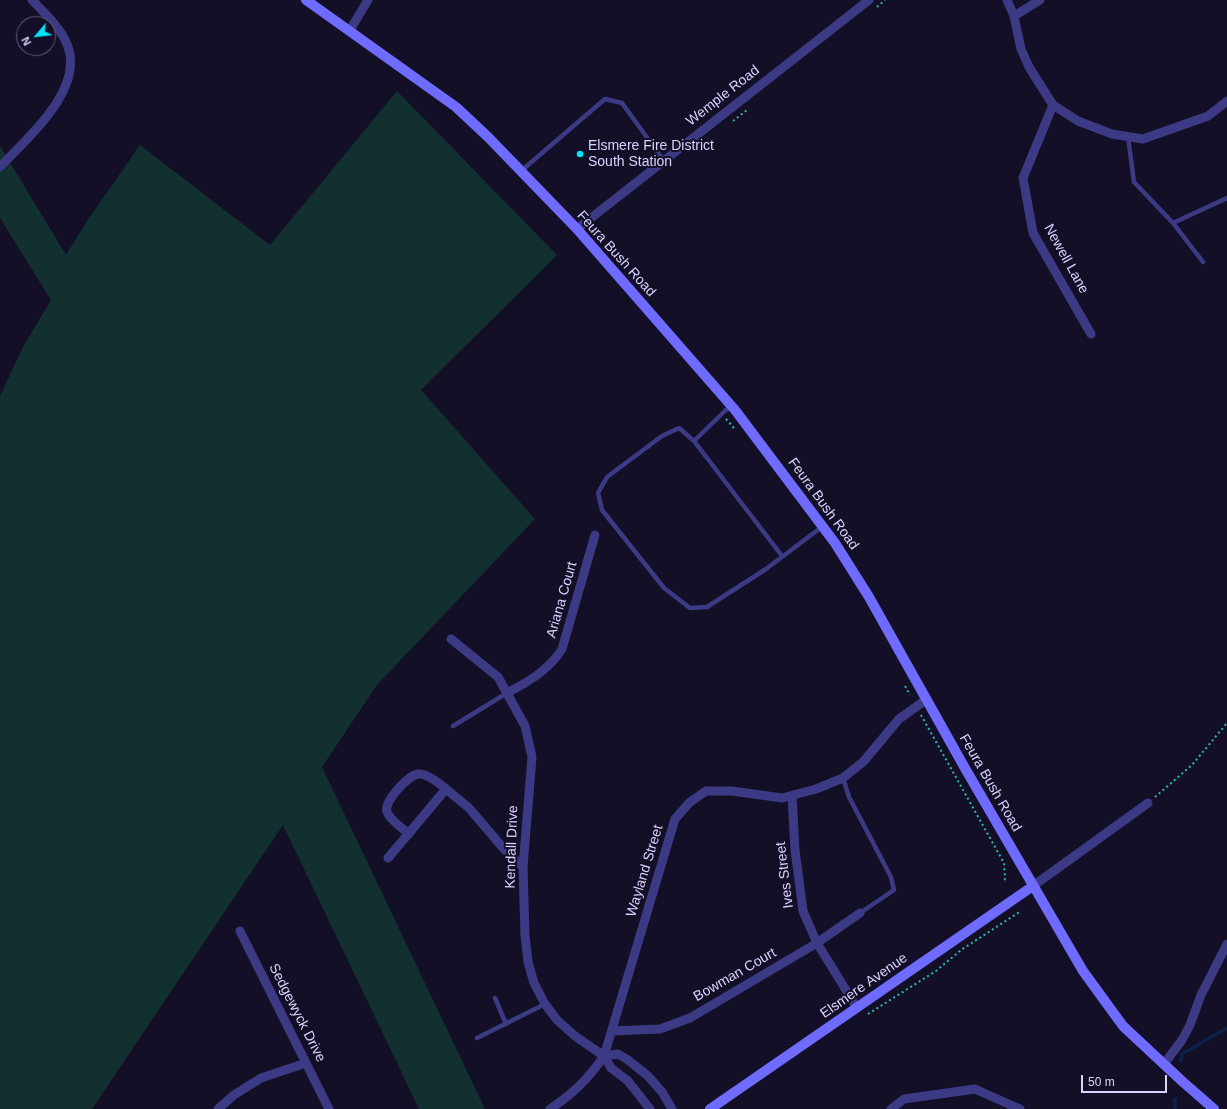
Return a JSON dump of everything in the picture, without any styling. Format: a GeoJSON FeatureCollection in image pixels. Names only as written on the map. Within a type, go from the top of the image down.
{"type":"FeatureCollection","features":[{"type":"Feature","properties":{"kind":"main road","name":"Feura Bush Road"},"geometry":{"type":"LineString","coordinates":[[306,0],[456,107],[488,137],[577,230],[731,405],[823,526],[869,597],[1083,971],[1123,1026],[1214,1109]]}},
{"type":"Feature","properties":{"kind":"main road","name":"Elsmere Avenue"},"geometry":{"type":"LineString","coordinates":[[710,1109],[1033,886]]}},
{"type":"Feature","properties":{"kind":"street"},"geometry":{"type":"LineString","coordinates":[[0,167],[44,120],[63,93],[68,81],[71,63],[67,43],[54,23],[32,0]]}},
{"type":"Feature","properties":{"kind":"street"},"geometry":{"type":"LineString","coordinates":[[350,30],[368,0]]}},
{"type":"Feature","properties":{"kind":"street","name":"Wemple Road"},"geometry":{"type":"LineString","coordinates":[[577,230],[869,0]]}},
{"type":"Feature","properties":{"kind":"street"},"geometry":{"type":"LineString","coordinates":[[1007,0],[1014,16],[1021,49],[1029,67],[1053,105],[1078,121],[1112,134],[1143,139],[1208,116],[1227,101]]}},
{"type":"Feature","properties":{"kind":"street"},"geometry":{"type":"LineString","coordinates":[[1014,16],[1040,0]]}},
{"type":"Feature","properties":{"kind":"street","name":"Newell Lane"},"geometry":{"type":"LineString","coordinates":[[1053,105],[1023,178],[1033,233],[1091,334]]}},
{"type":"Feature","properties":{"kind":"street","name":"Ariana Court"},"geometry":{"type":"LineString","coordinates":[[507,693],[525,684],[540,673],[554,660],[562,649],[595,535]]}},
{"type":"Feature","properties":{"kind":"street","name":"Kendall Drive"},"geometry":{"type":"LineString","coordinates":[[451,639],[498,677],[525,726],[532,757],[523,867],[525,935],[528,962],[534,982],[545,1004],[557,1020],[575,1036],[604,1056],[611,1068],[628,1081],[650,1109]]}},
{"type":"Feature","properties":{"kind":"street","name":"Wayland Street"},"geometry":{"type":"LineString","coordinates":[[550,1109],[567,1098],[590,1076],[604,1056],[675,819],[690,802],[706,791],[732,791],[782,798],[816,789],[843,778],[864,761],[899,719],[927,699]]}},
{"type":"Feature","properties":{"kind":"street"},"geometry":{"type":"LineString","coordinates":[[409,834],[395,821],[386,810],[386,807],[388,802],[403,784],[412,776],[422,774],[433,779],[469,808],[504,850],[523,867]]}},
{"type":"Feature","properties":{"kind":"street"},"geometry":{"type":"LineString","coordinates":[[388,858],[446,789]]}},
{"type":"Feature","properties":{"kind":"street","name":"Ives Street"},"geometry":{"type":"LineString","coordinates":[[792,796],[795,850],[803,912],[817,943],[857,1008]]}},
{"type":"Feature","properties":{"kind":"street"},"geometry":{"type":"LineString","coordinates":[[1033,886],[1148,803]]}},
{"type":"Feature","properties":{"kind":"street","name":"Bowman Court"},"geometry":{"type":"LineString","coordinates":[[612,1031],[660,1029],[690,1018],[817,943],[860,913]]}},
{"type":"Feature","properties":{"kind":"street","name":"Sedgewyck Drive"},"geometry":{"type":"LineString","coordinates":[[240,931],[329,1109]]}},
{"type":"Feature","properties":{"kind":"street"},"geometry":{"type":"LineString","coordinates":[[1164,1064],[1182,1040],[1190,1025],[1201,995],[1227,944]]}},
{"type":"Feature","properties":{"kind":"street"},"geometry":{"type":"LineString","coordinates":[[604,1056],[618,1054],[633,1064],[648,1076],[662,1092],[672,1109]]}},
{"type":"Feature","properties":{"kind":"street"},"geometry":{"type":"LineString","coordinates":[[218,1109],[234,1095],[260,1078],[306,1062]]}},
{"type":"Feature","properties":{"kind":"street"},"geometry":{"type":"LineString","coordinates":[[891,1109],[904,1100],[975,1089],[1020,1109]]}},
{"type":"Feature","properties":{"kind":"lane"},"geometry":{"type":"LineString","coordinates":[[521,171],[605,99],[622,103],[664,161]]}},
{"type":"Feature","properties":{"kind":"lane"},"geometry":{"type":"LineString","coordinates":[[1128,137],[1134,182],[1173,223],[1203,262]]}},
{"type":"Feature","properties":{"kind":"lane"},"geometry":{"type":"LineString","coordinates":[[1173,223],[1227,198]]}},
{"type":"Feature","properties":{"kind":"lane"},"geometry":{"type":"LineString","coordinates":[[694,441],[731,405]]}},
{"type":"Feature","properties":{"kind":"lane"},"geometry":{"type":"LineString","coordinates":[[782,556],[694,441],[679,428],[662,436],[607,477],[598,493],[602,510],[664,588],[690,608],[708,607],[782,556],[823,526]]}},
{"type":"Feature","properties":{"kind":"lane"},"geometry":{"type":"LineString","coordinates":[[452,726],[507,693]]}},
{"type":"Feature","properties":{"kind":"lane"},"geometry":{"type":"LineString","coordinates":[[843,778],[849,797],[891,877],[894,890],[860,913]]}},
{"type":"Feature","properties":{"kind":"lane"},"geometry":{"type":"LineString","coordinates":[[495,998],[506,1024]]}},
{"type":"Feature","properties":{"kind":"lane"},"geometry":{"type":"LineString","coordinates":[[477,1038],[545,1004]]}},
{"type":"Feature","properties":{"kind":"path"},"geometry":{"type":"LineString","coordinates":[[723,414],[735,430]]}},
{"type":"Feature","properties":{"kind":"path"},"geometry":{"type":"LineString","coordinates":[[902,681],[910,695]]}},
{"type":"Feature","properties":{"kind":"path"},"geometry":{"type":"LineString","coordinates":[[920,714],[1004,863],[1004,883]]}},
{"type":"Feature","properties":{"kind":"path"},"geometry":{"type":"LineString","coordinates":[[1148,803],[1192,765],[1227,723]]}},
{"type":"Feature","properties":{"kind":"path"},"geometry":{"type":"LineString","coordinates":[[865,1016],[936,971],[961,950],[1021,911]]}},
{"type":"Feature","properties":{"kind":"green space"},"geometry":{"type":"Polygon","coordinates":[[[397,91],[557,255],[421,390],[535,519],[377,685],[322,767],[485,1109],[419,1109],[283,825],[92,1109],[0,1109],[0,396],[23,347],[51,300],[0,218],[0,146],[66,255],[87,221],[140,145],[270,245],[397,91]]]}},
{"type":"Feature","properties":{"kind":"waterway"},"geometry":{"type":"LineString","coordinates":[[1181,1061],[1182,1054],[1227,1028]]}},
{"type":"Feature","properties":{"kind":"waterway"},"geometry":{"type":"LineString","coordinates":[[1175,1099],[1175,1109]]}},
{"type":"Feature","properties":{"kind":"place","name":"Elsmere Fire District South Station"},"geometry":{"type":"Point","coordinates":[580,154]}}]}
